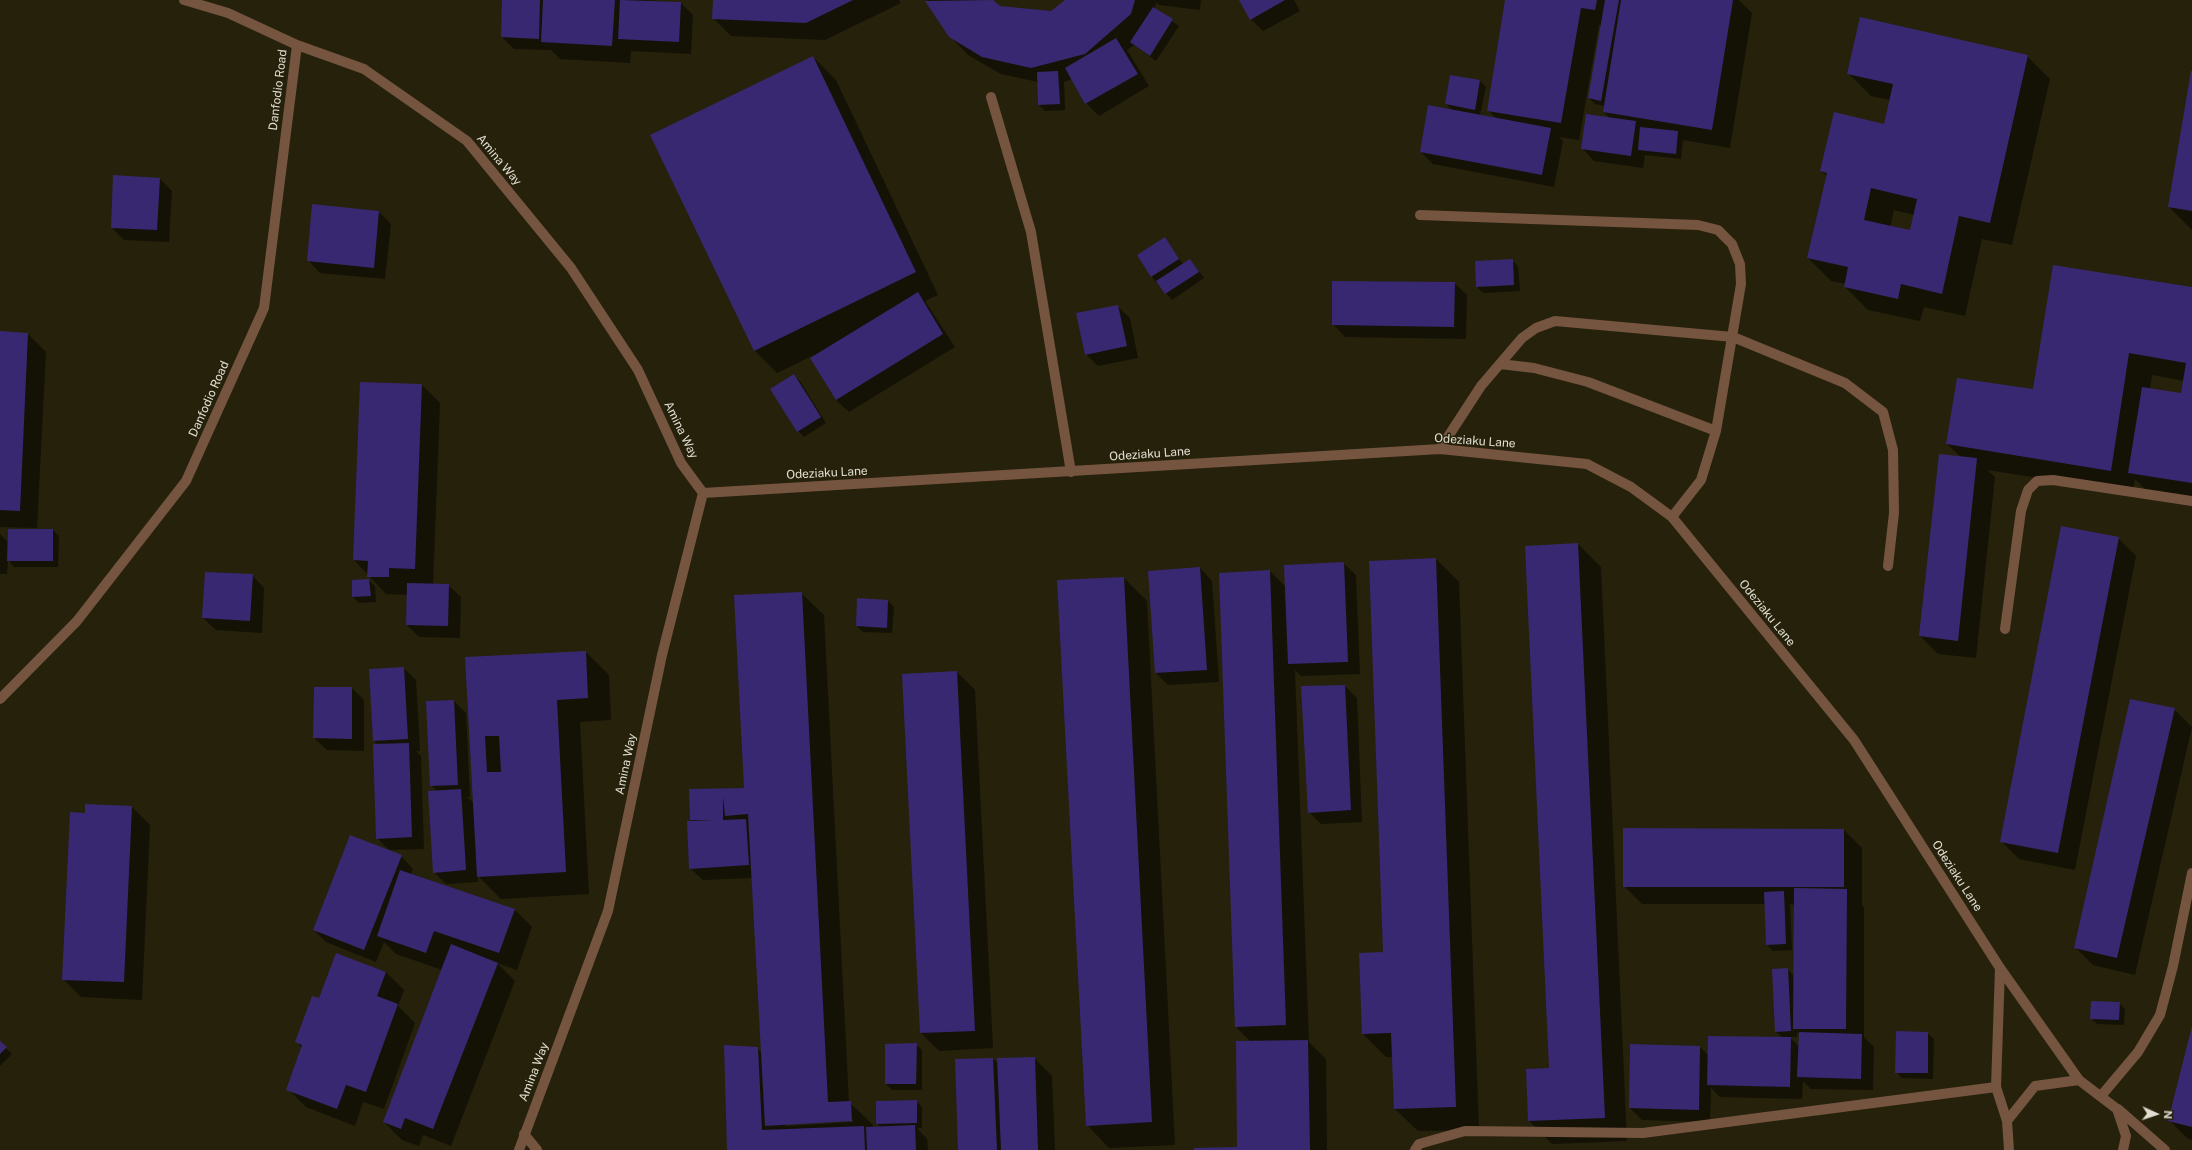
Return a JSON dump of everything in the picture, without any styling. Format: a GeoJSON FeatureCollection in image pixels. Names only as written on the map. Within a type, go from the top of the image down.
{"type":"FeatureCollection","features":[{"type":"Feature","properties":{"kind":"street","name":"Amina Way"},"geometry":{"type":"LineString","coordinates":[[184,0],[228,13],[297,45],[364,69],[468,141],[571,268],[638,370],[681,463],[703,493],[662,655],[608,912],[519,1150]]}},
{"type":"Feature","properties":{"kind":"street","name":"Danfodio Road"},"geometry":{"type":"LineString","coordinates":[[0,699],[77,621],[186,480],[264,308],[297,45]]}},
{"type":"Feature","properties":{"kind":"street"},"geometry":{"type":"LineString","coordinates":[[991,97],[1031,232],[1071,472]]}},
{"type":"Feature","properties":{"kind":"street"},"geometry":{"type":"LineString","coordinates":[[1420,215],[1698,225],[1718,230],[1732,244],[1740,264],[1741,284],[1716,431],[1701,480],[1672,517]]}},
{"type":"Feature","properties":{"kind":"street"},"geometry":{"type":"LineString","coordinates":[[1440,449],[1481,386],[1522,338],[1536,328],[1555,321],[1733,337],[1845,383],[1883,412],[1893,450],[1894,512],[1888,566]]}},
{"type":"Feature","properties":{"kind":"street"},"geometry":{"type":"LineString","coordinates":[[1500,364],[1534,368],[1588,382],[1716,431]]}},
{"type":"Feature","properties":{"kind":"street","name":"Odeziaku Lane"},"geometry":{"type":"LineString","coordinates":[[703,493],[1440,449],[1587,464],[1631,486],[1672,517],[1854,740],[2000,968],[2079,1080],[2117,1109],[2165,1150]]}},
{"type":"Feature","properties":{"kind":"street"},"geometry":{"type":"LineString","coordinates":[[2005,629],[2021,511],[2028,490],[2037,481],[2053,480],[2192,501]]}},
{"type":"Feature","properties":{"kind":"street"},"geometry":{"type":"LineString","coordinates":[[2101,1096],[2138,1052],[2160,1016],[2173,966],[2192,873]]}},
{"type":"Feature","properties":{"kind":"street"},"geometry":{"type":"LineString","coordinates":[[2000,968],[1996,1087],[2007,1121],[2009,1150]]}},
{"type":"Feature","properties":{"kind":"street"},"geometry":{"type":"LineString","coordinates":[[2007,1121],[2035,1086],[2079,1080]]}},
{"type":"Feature","properties":{"kind":"street"},"geometry":{"type":"LineString","coordinates":[[1415,1150],[1419,1144],[1464,1131],[1643,1133],[1996,1087]]}},
{"type":"Feature","properties":{"kind":"street"},"geometry":{"type":"LineString","coordinates":[[2117,1109],[2126,1136],[2123,1150]]}},
{"type":"Feature","properties":{"kind":"street"},"geometry":{"type":"LineString","coordinates":[[524,1134],[537,1150]]}},
{"type":"Feature","properties":{"kind":"building"},"geometry":{"type":"Polygon","coordinates":[[[502,0],[540,0],[539,39],[501,37],[502,0]]]}},
{"type":"Feature","properties":{"kind":"building"},"geometry":{"type":"Polygon","coordinates":[[[543,0],[615,0],[612,46],[541,42],[543,0]]]}},
{"type":"Feature","properties":{"kind":"building"},"geometry":{"type":"Polygon","coordinates":[[[620,0],[681,2],[679,42],[618,39],[620,0]]]}},
{"type":"Feature","properties":{"kind":"building"},"geometry":{"type":"Polygon","coordinates":[[[713,0],[853,0],[806,23],[712,19],[713,0]]]}},
{"type":"Feature","properties":{"kind":"building"},"geometry":{"type":"Polygon","coordinates":[[[993,0],[1000,6],[1051,11],[1065,0],[1135,0],[1131,14],[1085,54],[1031,68],[982,57],[949,37],[925,1],[993,0]]]}},
{"type":"Feature","properties":{"kind":"building"},"geometry":{"type":"Polygon","coordinates":[[[1239,0],[1285,0],[1250,20],[1239,0]]]}},
{"type":"Feature","properties":{"kind":"building"},"geometry":{"type":"Polygon","coordinates":[[[1505,0],[1597,0],[1595,10],[1581,8],[1561,123],[1487,111],[1505,0]]]}},
{"type":"Feature","properties":{"kind":"building"},"geometry":{"type":"Polygon","coordinates":[[[1605,0],[1619,0],[1601,101],[1588,98],[1605,0]]]}},
{"type":"Feature","properties":{"kind":"building"},"geometry":{"type":"Polygon","coordinates":[[[1621,0],[1733,0],[1712,130],[1603,112],[1621,0]]]}},
{"type":"Feature","properties":{"kind":"building"},"geometry":{"type":"Polygon","coordinates":[[[1153,7],[1173,19],[1150,56],[1130,42],[1153,7]]]}},
{"type":"Feature","properties":{"kind":"building"},"geometry":{"type":"Polygon","coordinates":[[[1860,17],[2028,55],[1990,223],[1959,216],[1942,294],[1901,284],[1898,299],[1844,287],[1848,267],[1807,258],[1827,173],[1820,171],[1834,112],[1884,124],[1893,84],[1847,74],[1860,17]],[[1871,188],[1864,220],[1910,230],[1917,199],[1871,188]]]}},
{"type":"Feature","properties":{"kind":"building"},"geometry":{"type":"Polygon","coordinates":[[[1116,38],[1138,74],[1085,104],[1065,68],[1116,38]]]}},
{"type":"Feature","properties":{"kind":"building"},"geometry":{"type":"Polygon","coordinates":[[[813,56],[916,272],[754,351],[650,135],[813,56]]]}},
{"type":"Feature","properties":{"kind":"building"},"geometry":{"type":"Polygon","coordinates":[[[1058,71],[1060,104],[1038,105],[1037,72],[1058,71]]]}},
{"type":"Feature","properties":{"kind":"building"},"geometry":{"type":"Polygon","coordinates":[[[2192,71],[2192,211],[2168,207],[2192,71]]]}},
{"type":"Feature","properties":{"kind":"building"},"geometry":{"type":"Polygon","coordinates":[[[1450,75],[1480,80],[1475,110],[1445,104],[1450,75]]]}},
{"type":"Feature","properties":{"kind":"building"},"geometry":{"type":"Polygon","coordinates":[[[1428,105],[1551,128],[1542,175],[1420,152],[1428,105]]]}},
{"type":"Feature","properties":{"kind":"building"},"geometry":{"type":"Polygon","coordinates":[[[1586,114],[1636,121],[1631,156],[1581,149],[1586,114]]]}},
{"type":"Feature","properties":{"kind":"building"},"geometry":{"type":"Polygon","coordinates":[[[1640,127],[1678,131],[1676,154],[1638,150],[1640,127]]]}},
{"type":"Feature","properties":{"kind":"building"},"geometry":{"type":"Polygon","coordinates":[[[113,175],[160,178],[157,230],[111,228],[113,175]]]}},
{"type":"Feature","properties":{"kind":"building"},"geometry":{"type":"Polygon","coordinates":[[[312,204],[379,211],[374,268],[307,261],[312,204]]]}},
{"type":"Feature","properties":{"kind":"building"},"geometry":{"type":"Polygon","coordinates":[[[1165,237],[1179,259],[1151,277],[1137,255],[1165,237]]]}},
{"type":"Feature","properties":{"kind":"building"},"geometry":{"type":"Polygon","coordinates":[[[1190,259],[1199,272],[1165,294],[1156,281],[1190,259]]]}},
{"type":"Feature","properties":{"kind":"building"},"geometry":{"type":"Polygon","coordinates":[[[1513,259],[1514,285],[1476,287],[1475,261],[1513,259]]]}},
{"type":"Feature","properties":{"kind":"building"},"geometry":{"type":"Polygon","coordinates":[[[2053,265],[2192,287],[2192,483],[2128,473],[2142,387],[2181,393],[2186,363],[2129,353],[2111,471],[1946,444],[1957,378],[2033,389],[2053,265]]]}},
{"type":"Feature","properties":{"kind":"building"},"geometry":{"type":"Polygon","coordinates":[[[1332,281],[1455,282],[1454,327],[1332,325],[1332,281]]]}},
{"type":"Feature","properties":{"kind":"building"},"geometry":{"type":"Polygon","coordinates":[[[918,292],[943,334],[836,400],[810,358],[918,292]]]}},
{"type":"Feature","properties":{"kind":"building"},"geometry":{"type":"Polygon","coordinates":[[[1118,305],[1127,346],[1085,355],[1076,313],[1118,305]]]}},
{"type":"Feature","properties":{"kind":"building"},"geometry":{"type":"Polygon","coordinates":[[[0,331],[28,333],[20,511],[0,510],[0,331]]]}},
{"type":"Feature","properties":{"kind":"building"},"geometry":{"type":"Polygon","coordinates":[[[794,374],[821,417],[797,432],[770,389],[794,374]]]}},
{"type":"Feature","properties":{"kind":"building"},"geometry":{"type":"Polygon","coordinates":[[[360,382],[422,384],[415,569],[389,568],[389,577],[367,577],[368,561],[353,560],[360,382]]]}},
{"type":"Feature","properties":{"kind":"building"},"geometry":{"type":"Polygon","coordinates":[[[1939,454],[1977,458],[1958,641],[1919,636],[1939,454]]]}},
{"type":"Feature","properties":{"kind":"building"},"geometry":{"type":"Polygon","coordinates":[[[2061,526],[2119,537],[2058,853],[2000,842],[2061,526]]]}},
{"type":"Feature","properties":{"kind":"building"},"geometry":{"type":"Polygon","coordinates":[[[8,529],[53,529],[53,561],[7,561],[8,529]]]}},
{"type":"Feature","properties":{"kind":"building"},"geometry":{"type":"Polygon","coordinates":[[[1578,543],[1605,1118],[1528,1121],[1526,1069],[1549,1068],[1525,546],[1578,543]]]}},
{"type":"Feature","properties":{"kind":"building"},"geometry":{"type":"Polygon","coordinates":[[[1436,558],[1456,1107],[1394,1109],[1391,1033],[1362,1034],[1359,953],[1383,952],[1369,561],[1436,558]]]}},
{"type":"Feature","properties":{"kind":"building"},"geometry":{"type":"Polygon","coordinates":[[[1344,562],[1348,662],[1288,664],[1284,565],[1344,562]]]}},
{"type":"Feature","properties":{"kind":"building"},"geometry":{"type":"Polygon","coordinates":[[[1200,567],[1207,670],[1155,673],[1148,571],[1200,567]]]}},
{"type":"Feature","properties":{"kind":"building"},"geometry":{"type":"Polygon","coordinates":[[[1270,570],[1286,1025],[1235,1027],[1219,573],[1270,570]]]}},
{"type":"Feature","properties":{"kind":"building"},"geometry":{"type":"Polygon","coordinates":[[[205,572],[253,574],[250,621],[202,618],[205,572]]]}},
{"type":"Feature","properties":{"kind":"building"},"geometry":{"type":"Polygon","coordinates":[[[1124,577],[1152,1122],[1086,1126],[1057,580],[1124,577]]]}},
{"type":"Feature","properties":{"kind":"building"},"geometry":{"type":"Polygon","coordinates":[[[369,579],[371,596],[352,597],[352,580],[369,579]]]}},
{"type":"Feature","properties":{"kind":"building"},"geometry":{"type":"Polygon","coordinates":[[[407,583],[449,584],[448,626],[406,625],[407,583]]]}},
{"type":"Feature","properties":{"kind":"building"},"geometry":{"type":"Polygon","coordinates":[[[802,592],[828,1102],[851,1101],[852,1121],[765,1126],[748,814],[725,816],[723,796],[723,820],[746,819],[749,865],[689,869],[687,821],[714,820],[690,820],[689,789],[744,788],[734,595],[802,592]]]}},
{"type":"Feature","properties":{"kind":"building"},"geometry":{"type":"Polygon","coordinates":[[[857,598],[888,600],[887,628],[856,626],[857,598]]]}},
{"type":"Feature","properties":{"kind":"building"},"geometry":{"type":"Polygon","coordinates":[[[586,651],[588,698],[557,700],[566,872],[477,877],[465,657],[586,651]],[[485,736],[487,772],[501,772],[499,736],[485,736]]]}},
{"type":"Feature","properties":{"kind":"building"},"geometry":{"type":"Polygon","coordinates":[[[404,667],[408,739],[373,741],[369,669],[404,667]]]}},
{"type":"Feature","properties":{"kind":"building"},"geometry":{"type":"Polygon","coordinates":[[[957,671],[975,1031],[920,1033],[902,674],[957,671]]]}},
{"type":"Feature","properties":{"kind":"building"},"geometry":{"type":"Polygon","coordinates":[[[1345,685],[1351,810],[1308,813],[1301,686],[1345,685]]]}},
{"type":"Feature","properties":{"kind":"building"},"geometry":{"type":"Polygon","coordinates":[[[314,687],[352,687],[352,739],[313,738],[314,687]]]}},
{"type":"Feature","properties":{"kind":"building"},"geometry":{"type":"Polygon","coordinates":[[[2130,699],[2175,708],[2117,958],[2074,948],[2130,699]]]}},
{"type":"Feature","properties":{"kind":"building"},"geometry":{"type":"Polygon","coordinates":[[[454,700],[458,785],[430,786],[426,701],[454,700]]]}},
{"type":"Feature","properties":{"kind":"building"},"geometry":{"type":"Polygon","coordinates":[[[409,743],[412,837],[376,839],[373,744],[409,743]]]}},
{"type":"Feature","properties":{"kind":"building"},"geometry":{"type":"Polygon","coordinates":[[[461,789],[466,870],[433,873],[428,791],[461,789]]]}},
{"type":"Feature","properties":{"kind":"building"},"geometry":{"type":"Polygon","coordinates":[[[85,804],[132,806],[124,982],[62,980],[70,812],[85,813],[85,804]]]}},
{"type":"Feature","properties":{"kind":"building"},"geometry":{"type":"Polygon","coordinates":[[[1623,828],[1844,829],[1844,887],[1623,887],[1623,828]]]}},
{"type":"Feature","properties":{"kind":"building"},"geometry":{"type":"Polygon","coordinates":[[[350,835],[402,855],[364,950],[313,930],[350,835]]]}},
{"type":"Feature","properties":{"kind":"building"},"geometry":{"type":"Polygon","coordinates":[[[400,870],[515,909],[499,953],[434,931],[426,953],[377,936],[400,870]]]}},
{"type":"Feature","properties":{"kind":"building"},"geometry":{"type":"Polygon","coordinates":[[[1794,888],[1847,889],[1846,1029],[1793,1029],[1794,888]]]}},
{"type":"Feature","properties":{"kind":"building"},"geometry":{"type":"Polygon","coordinates":[[[1784,891],[1786,944],[1766,945],[1764,892],[1784,891]]]}},
{"type":"Feature","properties":{"kind":"building"},"geometry":{"type":"Polygon","coordinates":[[[451,944],[498,963],[433,1129],[405,1118],[401,1129],[383,1122],[451,944]]]}},
{"type":"Feature","properties":{"kind":"building"},"geometry":{"type":"Polygon","coordinates":[[[336,953],[386,972],[377,996],[398,1004],[366,1092],[346,1085],[337,1109],[286,1090],[302,1045],[295,1042],[312,996],[319,998],[336,953]]]}},
{"type":"Feature","properties":{"kind":"building"},"geometry":{"type":"Polygon","coordinates":[[[1788,968],[1791,1031],[1775,1032],[1772,969],[1788,968]]]}},
{"type":"Feature","properties":{"kind":"building"},"geometry":{"type":"Polygon","coordinates":[[[2091,1001],[2120,1002],[2119,1020],[2090,1019],[2091,1001]]]}},
{"type":"Feature","properties":{"kind":"building"},"geometry":{"type":"Polygon","coordinates":[[[2192,1026],[2192,1127],[2168,1121],[2192,1026]]]}},
{"type":"Feature","properties":{"kind":"building"},"geometry":{"type":"Polygon","coordinates":[[[1896,1031],[1928,1032],[1928,1073],[1895,1073],[1896,1031]]]}},
{"type":"Feature","properties":{"kind":"building"},"geometry":{"type":"Polygon","coordinates":[[[1799,1032],[1862,1034],[1861,1079],[1797,1077],[1799,1032]]]}},
{"type":"Feature","properties":{"kind":"building"},"geometry":{"type":"Polygon","coordinates":[[[1708,1036],[1791,1037],[1790,1087],[1707,1085],[1708,1036]]]}},
{"type":"Feature","properties":{"kind":"building"},"geometry":{"type":"Polygon","coordinates":[[[1308,1040],[1310,1150],[1194,1150],[1194,1148],[1237,1147],[1236,1041],[1308,1040]]]}},
{"type":"Feature","properties":{"kind":"building"},"geometry":{"type":"Polygon","coordinates":[[[0,1041],[7,1047],[0,1054],[0,1041]]]}},
{"type":"Feature","properties":{"kind":"building"},"geometry":{"type":"Polygon","coordinates":[[[917,1043],[916,1084],[885,1084],[885,1044],[917,1043]]]}},
{"type":"Feature","properties":{"kind":"building"},"geometry":{"type":"Polygon","coordinates":[[[1630,1044],[1700,1046],[1699,1110],[1629,1108],[1630,1044]]]}},
{"type":"Feature","properties":{"kind":"building"},"geometry":{"type":"Polygon","coordinates":[[[724,1045],[758,1047],[762,1130],[864,1126],[865,1150],[727,1150],[724,1045]]]}},
{"type":"Feature","properties":{"kind":"building"},"geometry":{"type":"Polygon","coordinates":[[[1035,1057],[1038,1150],[1001,1150],[997,1058],[1035,1057]]]}},
{"type":"Feature","properties":{"kind":"building"},"geometry":{"type":"Polygon","coordinates":[[[993,1058],[997,1150],[958,1150],[955,1059],[993,1058]]]}},
{"type":"Feature","properties":{"kind":"building"},"geometry":{"type":"Polygon","coordinates":[[[917,1100],[917,1123],[876,1124],[876,1101],[917,1100]]]}},
{"type":"Feature","properties":{"kind":"building"},"geometry":{"type":"Polygon","coordinates":[[[915,1125],[916,1150],[867,1150],[866,1127],[915,1125]]]}}]}
